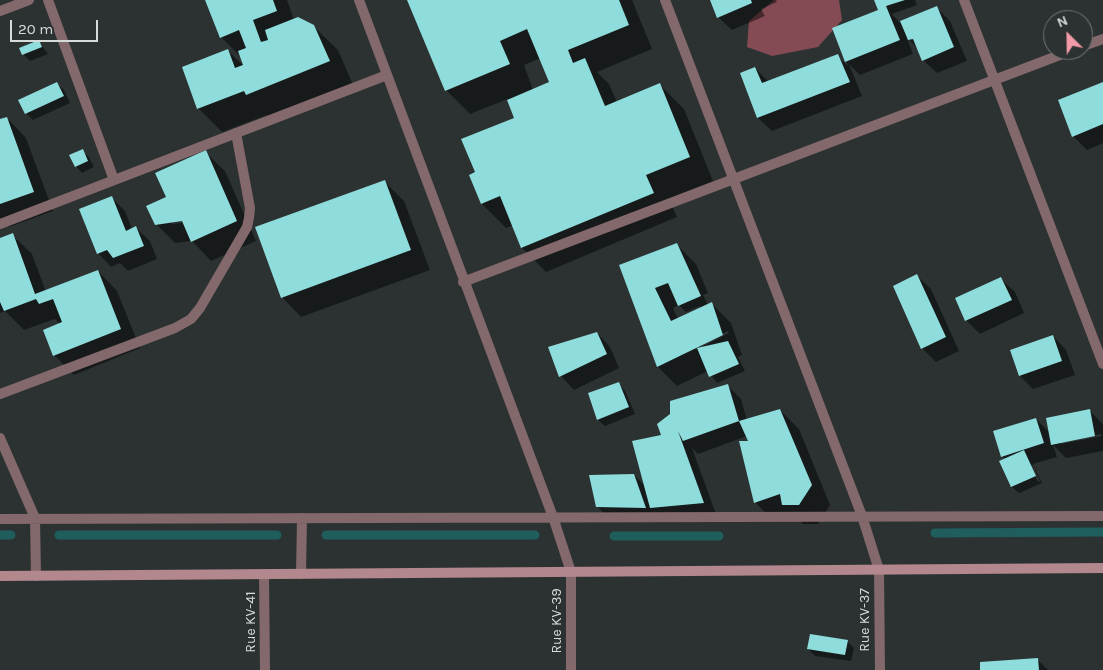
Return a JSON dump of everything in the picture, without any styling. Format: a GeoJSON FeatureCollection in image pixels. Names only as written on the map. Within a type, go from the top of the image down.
{"type":"FeatureCollection","features":[{"type":"Feature","properties":{"kind":"street"},"geometry":{"type":"LineString","coordinates":[[0,11],[28,0]]}},
{"type":"Feature","properties":{"kind":"street"},"geometry":{"type":"LineString","coordinates":[[48,0],[114,180]]}},
{"type":"Feature","properties":{"kind":"street","name":"Rue KV-39"},"geometry":{"type":"LineString","coordinates":[[359,0],[463,282],[553,517],[571,572],[571,670]]}},
{"type":"Feature","properties":{"kind":"street","name":"Rue KV-37"},"geometry":{"type":"LineString","coordinates":[[665,0],[862,516],[879,570],[880,670]]}},
{"type":"Feature","properties":{"kind":"street"},"geometry":{"type":"LineString","coordinates":[[964,0],[1103,364]]}},
{"type":"Feature","properties":{"kind":"street"},"geometry":{"type":"LineString","coordinates":[[463,282],[1047,60]]}},
{"type":"Feature","properties":{"kind":"street"},"geometry":{"type":"LineString","coordinates":[[0,224],[387,76]]}},
{"type":"Feature","properties":{"kind":"street"},"geometry":{"type":"LineString","coordinates":[[0,394],[175,328],[190,319],[205,300],[247,227],[250,208],[236,133]]}},
{"type":"Feature","properties":{"kind":"street"},"geometry":{"type":"LineString","coordinates":[[0,438],[35,518],[36,576]]}},
{"type":"Feature","properties":{"kind":"street"},"geometry":{"type":"LineString","coordinates":[[0,519],[1103,516]]}},
{"type":"Feature","properties":{"kind":"street"},"geometry":{"type":"LineString","coordinates":[[301,574],[302,518]]}},
{"type":"Feature","properties":{"kind":"street"},"geometry":{"type":"LineString","coordinates":[[0,576],[1103,568]]}},
{"type":"Feature","properties":{"kind":"street","name":"Rue KV-41"},"geometry":{"type":"LineString","coordinates":[[264,574],[265,670]]}},
{"type":"Feature","properties":{"kind":"shaded area"},"geometry":{"type":"Polygon","coordinates":[[[774,0],[839,0],[842,20],[818,47],[772,56],[747,47],[749,21],[774,0]]]}},
{"type":"Feature","properties":{"kind":"building"},"geometry":{"type":"Polygon","coordinates":[[[205,0],[273,0],[277,11],[253,20],[261,42],[268,40],[265,30],[298,17],[314,25],[330,61],[246,95],[244,91],[197,109],[182,67],[228,49],[235,68],[243,65],[238,51],[246,48],[239,30],[220,38],[205,0]]]}},
{"type":"Feature","properties":{"kind":"building"},"geometry":{"type":"Polygon","coordinates":[[[407,0],[619,0],[629,25],[568,50],[573,63],[585,58],[605,106],[660,83],[690,157],[646,175],[654,193],[521,248],[500,196],[481,204],[469,175],[475,172],[461,139],[514,118],[507,100],[549,82],[527,29],[500,41],[510,64],[445,91],[407,0]]]}},
{"type":"Feature","properties":{"kind":"building"},"geometry":{"type":"Polygon","coordinates":[[[710,0],[751,0],[752,3],[717,18],[710,0]]]}},
{"type":"Feature","properties":{"kind":"building"},"geometry":{"type":"Polygon","coordinates":[[[874,0],[905,0],[886,6],[900,40],[845,62],[832,28],[878,10],[874,0]]]}},
{"type":"Feature","properties":{"kind":"building"},"geometry":{"type":"Polygon","coordinates":[[[937,6],[954,47],[922,61],[913,39],[908,40],[900,21],[937,6]]]}},
{"type":"Feature","properties":{"kind":"building"},"geometry":{"type":"Polygon","coordinates":[[[39,40],[42,47],[22,55],[19,48],[39,40]]]}},
{"type":"Feature","properties":{"kind":"building"},"geometry":{"type":"Polygon","coordinates":[[[838,54],[850,82],[757,118],[740,73],[755,67],[762,83],[838,54]]]}},
{"type":"Feature","properties":{"kind":"building"},"geometry":{"type":"Polygon","coordinates":[[[57,82],[64,96],[25,114],[18,100],[57,82]]]}},
{"type":"Feature","properties":{"kind":"building"},"geometry":{"type":"Polygon","coordinates":[[[1103,82],[1103,124],[1072,137],[1058,100],[1103,82]]]}},
{"type":"Feature","properties":{"kind":"building"},"geometry":{"type":"Polygon","coordinates":[[[7,117],[34,192],[0,204],[0,119],[7,117]]]}},
{"type":"Feature","properties":{"kind":"building"},"geometry":{"type":"Polygon","coordinates":[[[83,149],[88,161],[75,167],[69,155],[83,149]]]}},
{"type":"Feature","properties":{"kind":"building"},"geometry":{"type":"Polygon","coordinates":[[[206,150],[237,221],[191,242],[182,221],[155,225],[146,206],[166,197],[155,173],[206,150]]]}},
{"type":"Feature","properties":{"kind":"building"},"geometry":{"type":"Polygon","coordinates":[[[385,180],[411,250],[281,298],[255,227],[385,180]]]}},
{"type":"Feature","properties":{"kind":"building"},"geometry":{"type":"Polygon","coordinates":[[[112,196],[126,231],[136,226],[144,246],[113,258],[107,250],[97,254],[79,209],[112,196]]]}},
{"type":"Feature","properties":{"kind":"building"},"geometry":{"type":"Polygon","coordinates":[[[13,233],[35,294],[98,270],[121,329],[53,356],[43,330],[62,322],[53,299],[39,304],[36,299],[4,311],[0,302],[0,238],[13,233]]]}},
{"type":"Feature","properties":{"kind":"building"},"geometry":{"type":"Polygon","coordinates":[[[677,243],[701,296],[678,306],[668,283],[655,288],[671,321],[712,302],[723,335],[657,367],[619,265],[677,243]]]}},
{"type":"Feature","properties":{"kind":"building"},"geometry":{"type":"Polygon","coordinates":[[[917,274],[946,337],[921,349],[893,286],[917,274]]]}},
{"type":"Feature","properties":{"kind":"building"},"geometry":{"type":"Polygon","coordinates":[[[1001,277],[1012,300],[965,321],[955,298],[1001,277]]]}},
{"type":"Feature","properties":{"kind":"building"},"geometry":{"type":"Polygon","coordinates":[[[597,332],[607,354],[559,377],[548,347],[597,332]]]}},
{"type":"Feature","properties":{"kind":"building"},"geometry":{"type":"Polygon","coordinates":[[[1053,335],[1062,361],[1019,376],[1010,350],[1053,335]]]}},
{"type":"Feature","properties":{"kind":"building"},"geometry":{"type":"Polygon","coordinates":[[[728,341],[739,364],[709,377],[697,348],[728,341]]]}},
{"type":"Feature","properties":{"kind":"building"},"geometry":{"type":"Polygon","coordinates":[[[619,382],[629,407],[597,420],[588,393],[619,382]]]}},
{"type":"Feature","properties":{"kind":"building"},"geometry":{"type":"Polygon","coordinates":[[[728,384],[739,421],[683,441],[678,431],[704,503],[650,508],[632,441],[661,435],[657,424],[670,414],[670,401],[728,384]]]}},
{"type":"Feature","properties":{"kind":"building"},"geometry":{"type":"Polygon","coordinates":[[[780,409],[812,485],[799,505],[782,505],[780,494],[754,503],[739,441],[748,441],[739,421],[780,409]]]}},
{"type":"Feature","properties":{"kind":"building"},"geometry":{"type":"Polygon","coordinates":[[[1090,409],[1095,436],[1051,445],[1046,418],[1090,409]]]}},
{"type":"Feature","properties":{"kind":"building"},"geometry":{"type":"Polygon","coordinates":[[[1036,418],[1044,443],[1001,457],[993,431],[1036,418]]]}},
{"type":"Feature","properties":{"kind":"building"},"geometry":{"type":"Polygon","coordinates":[[[1024,450],[1036,476],[1011,487],[999,461],[1024,450]]]}},
{"type":"Feature","properties":{"kind":"building"},"geometry":{"type":"Polygon","coordinates":[[[634,474],[646,508],[596,507],[589,475],[634,474]]]}},
{"type":"Feature","properties":{"kind":"building"},"geometry":{"type":"Polygon","coordinates":[[[810,634],[848,640],[845,655],[807,649],[810,634]]]}},
{"type":"Feature","properties":{"kind":"building"},"geometry":{"type":"Polygon","coordinates":[[[1038,658],[1039,670],[980,670],[980,662],[1038,658]]]}},
{"type":"Feature","properties":{"kind":"waterway"},"geometry":{"type":"LineString","coordinates":[[935,533],[1103,532]]}},
{"type":"Feature","properties":{"kind":"waterway"},"geometry":{"type":"LineString","coordinates":[[0,535],[11,535]]}},
{"type":"Feature","properties":{"kind":"waterway"},"geometry":{"type":"LineString","coordinates":[[59,535],[277,535]]}},
{"type":"Feature","properties":{"kind":"waterway"},"geometry":{"type":"LineString","coordinates":[[326,535],[535,535]]}},
{"type":"Feature","properties":{"kind":"waterway"},"geometry":{"type":"LineString","coordinates":[[614,536],[719,536]]}}]}
